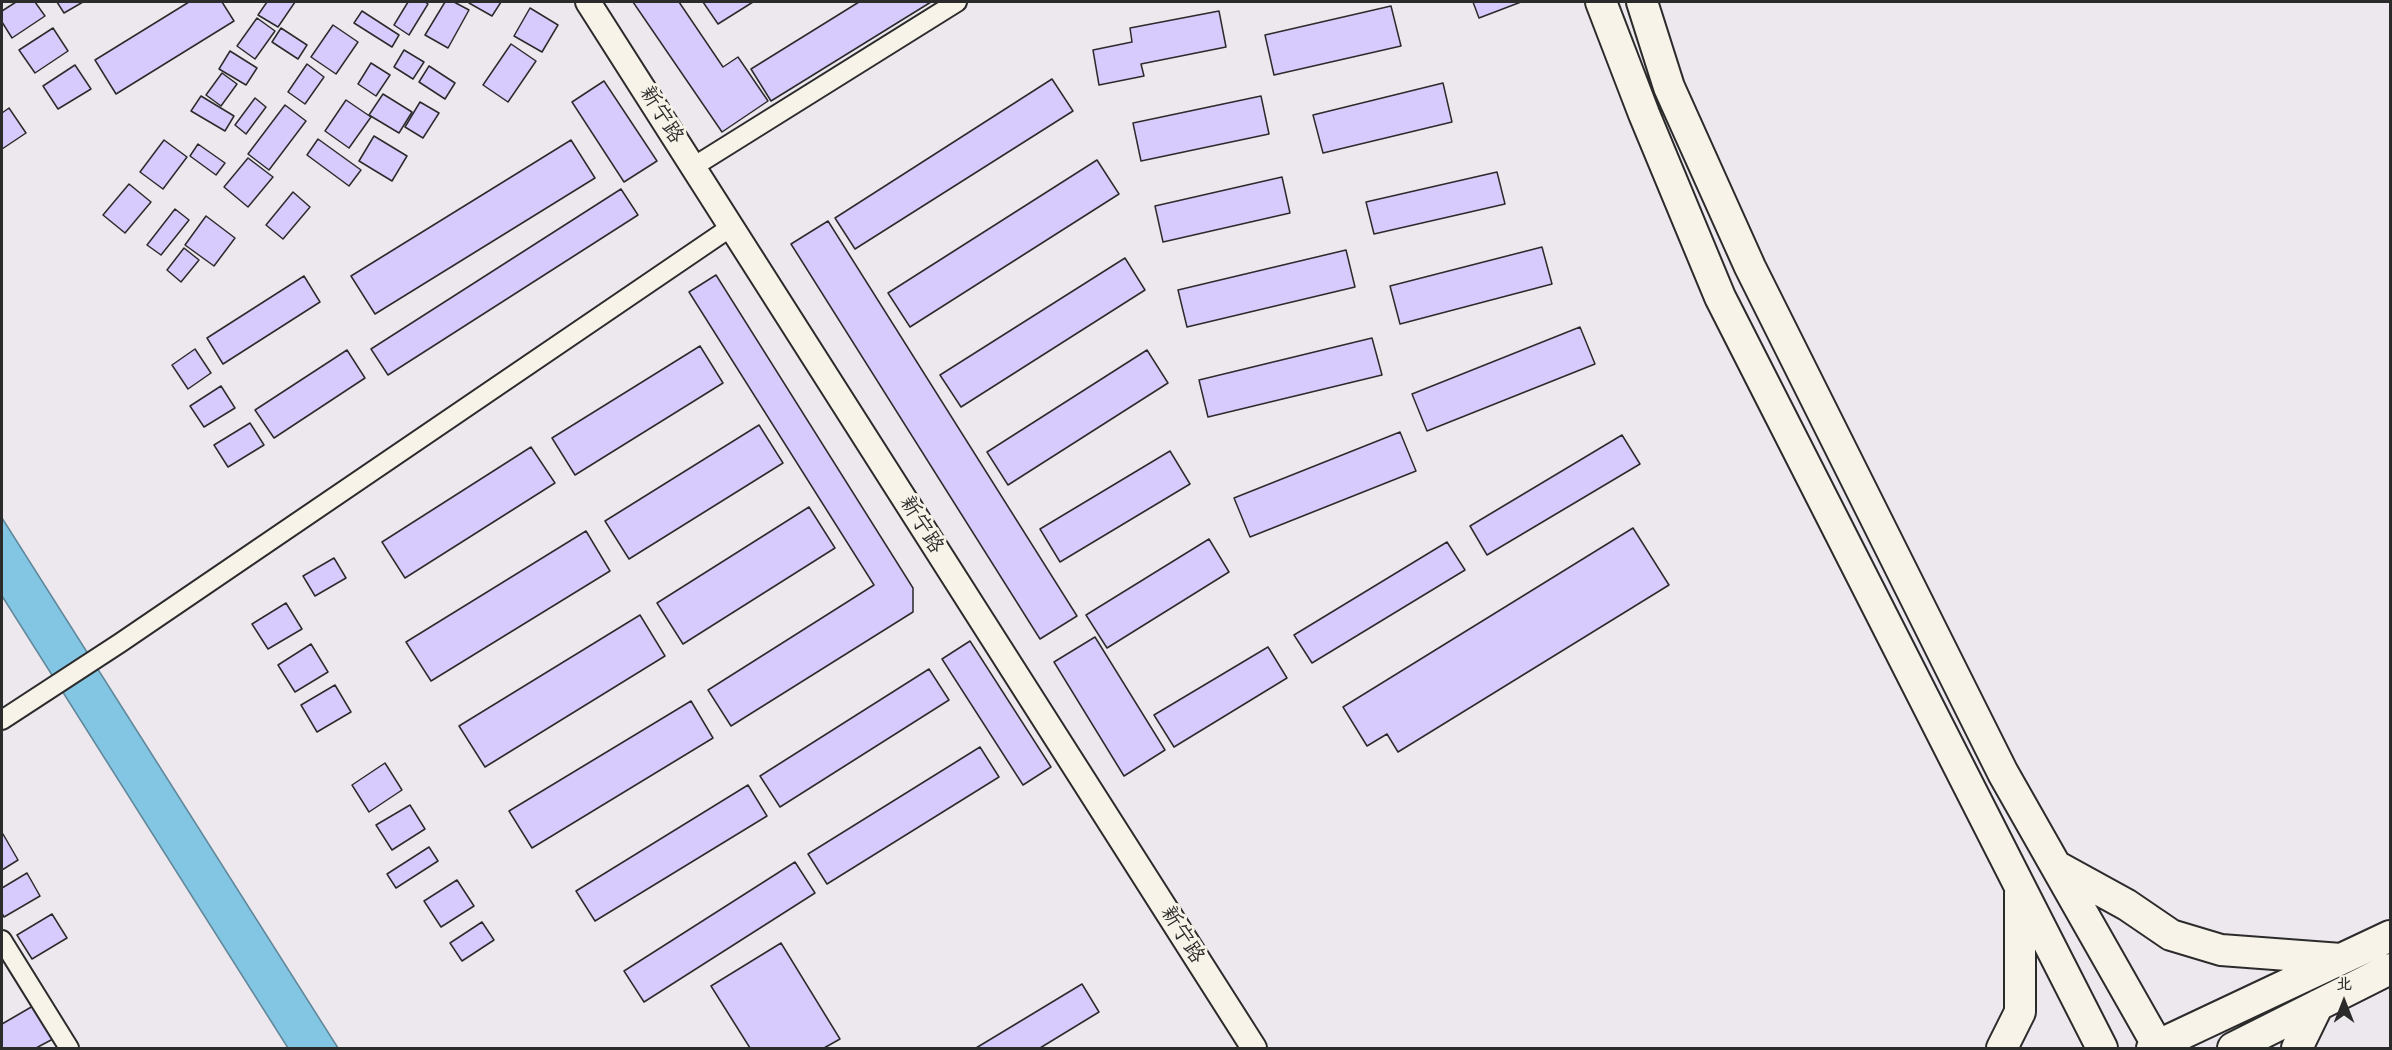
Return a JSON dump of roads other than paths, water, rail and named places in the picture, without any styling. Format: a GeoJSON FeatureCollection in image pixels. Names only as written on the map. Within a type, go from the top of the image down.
{"type":"FeatureCollection","features":[{"type":"Feature","properties":{"kind":"main road"},"geometry":{"type":"LineString","coordinates":[[1601,2],[1644,114],[1720,297],[2102,1048]]}},
{"type":"Feature","properties":{"kind":"main road"},"geometry":{"type":"LineString","coordinates":[[1642,2],[1669,87],[1750,267],[2003,773],[2156,1048],[2391,936]]}},
{"type":"Feature","properties":{"kind":"main road"},"geometry":{"type":"LineString","coordinates":[[2056,866],[2127,904],[2171,935],[2221,950],[2340,959]]}},
{"type":"Feature","properties":{"kind":"main road"},"geometry":{"type":"LineString","coordinates":[[2002,1048],[2020,1012],[2020,886]]}},
{"type":"Feature","properties":{"kind":"main road"},"geometry":{"type":"LineString","coordinates":[[2233,1048],[2391,969]]}},
{"type":"Feature","properties":{"kind":"main road"},"geometry":{"type":"LineString","coordinates":[[2297,1048],[2318,1005]]}},
{"type":"Feature","properties":{"kind":"street","name":"新宁路"},"geometry":{"type":"LineString","coordinates":[[588,2],[1254,1048]]}},
{"type":"Feature","properties":{"kind":"street"},"geometry":{"type":"LineString","coordinates":[[693,167],[957,2]]}},
{"type":"Feature","properties":{"kind":"street"},"geometry":{"type":"LineString","coordinates":[[2,720],[120,644],[731,227]]}},
{"type":"Feature","properties":{"kind":"street"},"geometry":{"type":"LineString","coordinates":[[2,940],[69,1048]]}},
{"type":"Feature","properties":{"kind":"water"},"geometry":{"type":"Polygon","coordinates":[[[2,518],[338,1048],[288,1048],[2,596],[2,518]]]}}]}
